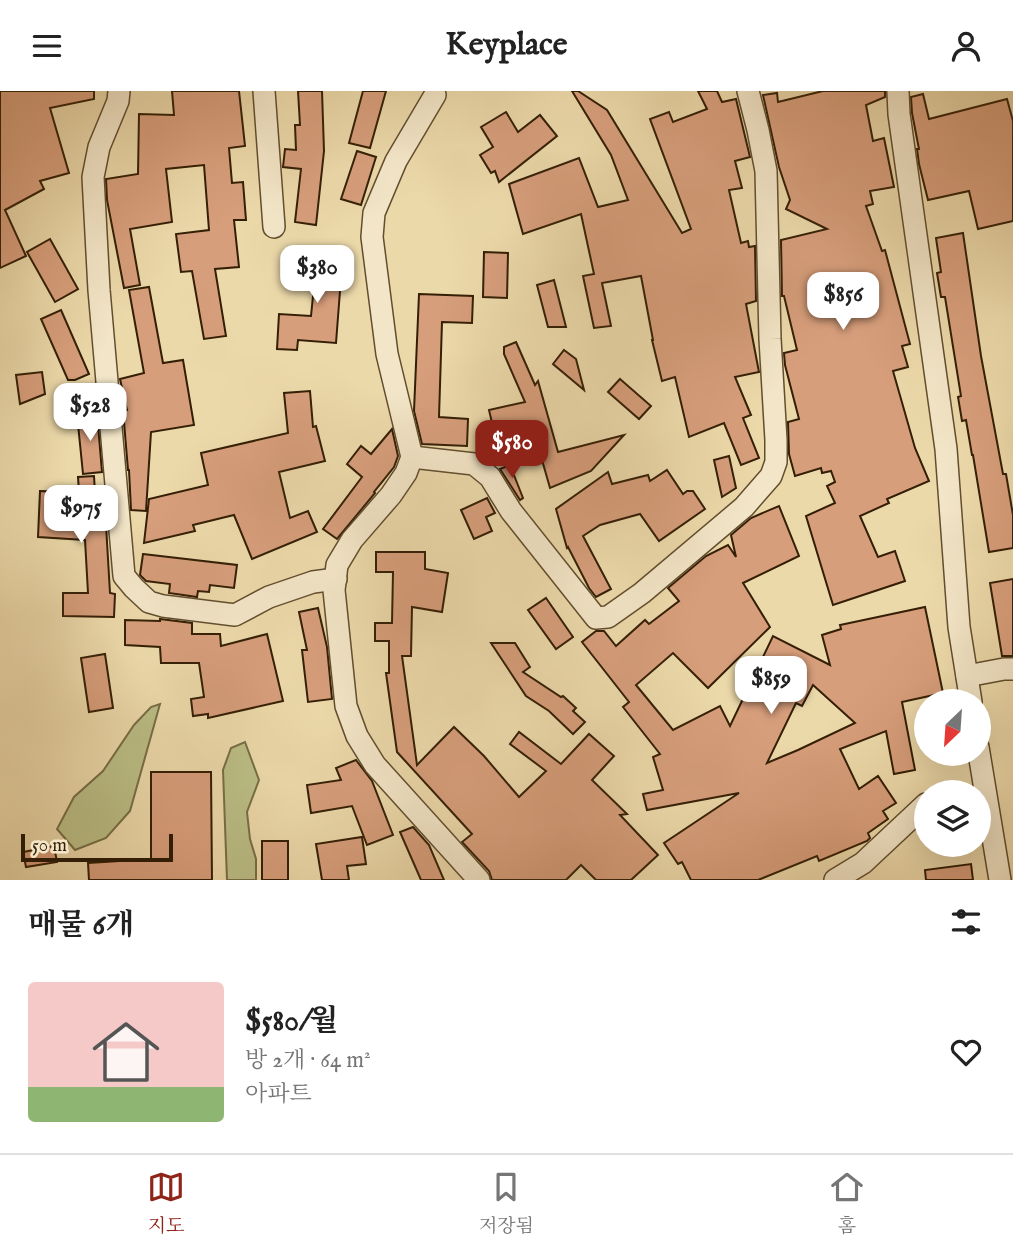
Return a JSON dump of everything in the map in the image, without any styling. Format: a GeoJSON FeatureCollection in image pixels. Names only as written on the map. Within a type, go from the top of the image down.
{"type":"FeatureCollection","features":[{"type":"Feature","properties":{"kind":"street"},"geometry":{"type":"LineString","coordinates":[[119,91],[118,101],[99,147],[93,177],[100,303],[124,576],[149,602],[235,615],[269,597],[313,583],[336,579]]}},
{"type":"Feature","properties":{"kind":"street"},"geometry":{"type":"LineString","coordinates":[[264,91],[274,227]]}},
{"type":"Feature","properties":{"kind":"street"},"geometry":{"type":"LineString","coordinates":[[412,457],[474,464],[490,477],[511,511],[596,618],[608,617],[642,593],[744,507],[771,476],[776,462],[766,171],[748,91]]}},
{"type":"Feature","properties":{"kind":"street"},"geometry":{"type":"LineString","coordinates":[[898,91],[946,449],[959,627],[969,689]]}},
{"type":"Feature","properties":{"kind":"street"},"geometry":{"type":"LineString","coordinates":[[435,95],[396,161],[374,213],[372,237],[387,354],[412,457],[406,473],[391,495],[352,540],[337,565],[334,590],[346,706],[357,736],[375,765],[479,880]]}},
{"type":"Feature","properties":{"kind":"street"},"geometry":{"type":"LineString","coordinates":[[967,676],[1013,669]]}},
{"type":"Feature","properties":{"kind":"street"},"geometry":{"type":"LineString","coordinates":[[835,880],[863,863],[914,815]]}},
{"type":"Feature","properties":{"kind":"street"},"geometry":{"type":"LineString","coordinates":[[991,846],[1000,880]]}},
{"type":"Feature","properties":{"kind":"green space"},"geometry":{"type":"Polygon","coordinates":[[[160,704],[130,811],[106,838],[75,850],[57,829],[74,797],[103,771],[134,725],[151,707],[160,704]]]}},
{"type":"Feature","properties":{"kind":"green space"},"geometry":{"type":"Polygon","coordinates":[[[245,742],[259,780],[247,812],[250,839],[256,859],[256,880],[227,880],[223,770],[231,748],[245,742]]]}},
{"type":"Feature","properties":{"kind":"building"},"geometry":{"type":"Polygon","coordinates":[[[0,91],[94,91],[94,99],[50,108],[69,173],[40,181],[44,189],[5,210],[26,256],[0,268],[0,91]]]}},
{"type":"Feature","properties":{"kind":"building"},"geometry":{"type":"Polygon","coordinates":[[[172,91],[239,91],[245,146],[229,148],[232,183],[243,182],[246,220],[234,220],[239,267],[215,269],[226,336],[204,339],[192,271],[181,272],[176,234],[209,230],[204,165],[166,169],[172,222],[130,229],[140,285],[124,288],[107,200],[106,179],[138,174],[139,114],[174,115],[172,91]]]}},
{"type":"Feature","properties":{"kind":"building"},"geometry":{"type":"Polygon","coordinates":[[[298,91],[322,91],[324,151],[316,225],[295,222],[301,169],[283,167],[285,149],[296,150],[295,125],[300,125],[298,91]]]}},
{"type":"Feature","properties":{"kind":"building"},"geometry":{"type":"Polygon","coordinates":[[[363,91],[386,91],[370,148],[349,143],[363,91]]]}},
{"type":"Feature","properties":{"kind":"building"},"geometry":{"type":"Polygon","coordinates":[[[572,91],[578,91],[607,110],[682,233],[691,229],[650,119],[669,112],[673,122],[707,109],[698,91],[717,91],[722,102],[736,99],[750,157],[735,161],[742,188],[729,190],[741,243],[748,241],[749,247],[755,246],[756,301],[746,304],[759,372],[735,377],[751,415],[743,418],[759,458],[741,465],[724,423],[689,437],[675,377],[662,381],[641,276],[602,283],[611,326],[594,328],[583,276],[594,274],[581,214],[523,234],[509,184],[579,158],[598,207],[628,200],[611,155],[572,91]]]}},
{"type":"Feature","properties":{"kind":"building"},"geometry":{"type":"Polygon","coordinates":[[[823,91],[885,91],[885,97],[866,105],[873,141],[884,138],[894,187],[870,191],[873,204],[866,206],[882,251],[885,250],[910,344],[902,346],[908,367],[893,371],[915,448],[929,481],[887,499],[889,503],[860,516],[878,557],[895,551],[905,581],[833,605],[806,516],[835,503],[827,486],[835,482],[831,471],[822,473],[821,468],[795,476],[789,454],[788,422],[799,419],[784,353],[797,350],[782,296],[781,240],[827,229],[786,209],[790,200],[779,167],[763,95],[777,93],[778,102],[823,91]]]}},
{"type":"Feature","properties":{"kind":"building"},"geometry":{"type":"Polygon","coordinates":[[[923,94],[929,119],[1007,99],[1013,121],[1013,221],[978,229],[969,191],[928,200],[919,164],[911,97],[923,94]]]}},
{"type":"Feature","properties":{"kind":"building"},"geometry":{"type":"Polygon","coordinates":[[[506,112],[518,132],[540,115],[557,136],[499,182],[495,171],[491,173],[480,155],[493,147],[481,127],[506,112]]]}},
{"type":"Feature","properties":{"kind":"building"},"geometry":{"type":"Polygon","coordinates":[[[357,151],[376,157],[361,205],[341,199],[357,151]]]}},
{"type":"Feature","properties":{"kind":"building"},"geometry":{"type":"Polygon","coordinates":[[[963,233],[981,356],[1013,515],[1013,548],[989,552],[966,420],[962,421],[958,397],[961,396],[945,297],[941,297],[937,273],[941,272],[936,238],[963,233]]]}},
{"type":"Feature","properties":{"kind":"building"},"geometry":{"type":"Polygon","coordinates":[[[50,239],[78,289],[55,302],[27,252],[50,239]]]}},
{"type":"Feature","properties":{"kind":"building"},"geometry":{"type":"Polygon","coordinates":[[[325,252],[343,254],[342,266],[353,269],[351,279],[341,278],[336,343],[298,340],[297,350],[277,349],[279,314],[311,316],[315,276],[303,275],[304,258],[321,262],[325,252]]]}},
{"type":"Feature","properties":{"kind":"building"},"geometry":{"type":"Polygon","coordinates":[[[484,252],[508,253],[507,298],[483,297],[484,252]]]}},
{"type":"Feature","properties":{"kind":"building"},"geometry":{"type":"Polygon","coordinates":[[[554,280],[566,327],[548,327],[537,285],[554,280]]]}},
{"type":"Feature","properties":{"kind":"building"},"geometry":{"type":"Polygon","coordinates":[[[149,287],[163,363],[183,360],[194,425],[151,432],[146,511],[131,510],[123,410],[127,410],[120,379],[144,373],[129,290],[149,287]]]}},
{"type":"Feature","properties":{"kind":"building"},"geometry":{"type":"Polygon","coordinates":[[[419,294],[473,296],[472,323],[442,322],[439,417],[468,419],[467,446],[422,444],[414,411],[419,294]]]}},
{"type":"Feature","properties":{"kind":"building"},"geometry":{"type":"Polygon","coordinates":[[[61,310],[89,374],[75,380],[68,380],[41,319],[61,310]]]}},
{"type":"Feature","properties":{"kind":"building"},"geometry":{"type":"Polygon","coordinates":[[[516,342],[535,385],[538,381],[558,452],[624,435],[591,471],[550,488],[540,453],[546,450],[498,448],[489,410],[525,402],[504,354],[504,347],[516,342]]]}},
{"type":"Feature","properties":{"kind":"building"},"geometry":{"type":"Polygon","coordinates":[[[564,350],[576,359],[584,390],[553,364],[564,350]]]}},
{"type":"Feature","properties":{"kind":"building"},"geometry":{"type":"Polygon","coordinates":[[[42,372],[45,394],[20,404],[16,375],[42,372]]]}},
{"type":"Feature","properties":{"kind":"building"},"geometry":{"type":"Polygon","coordinates":[[[620,379],[651,406],[639,419],[608,392],[620,379]]]}},
{"type":"Feature","properties":{"kind":"building"},"geometry":{"type":"Polygon","coordinates":[[[310,391],[313,427],[316,426],[325,461],[279,472],[290,518],[308,511],[317,532],[252,559],[234,515],[193,525],[195,531],[144,543],[149,499],[208,485],[201,453],[288,433],[284,393],[310,391]]]}},
{"type":"Feature","properties":{"kind":"building"},"geometry":{"type":"Polygon","coordinates":[[[97,413],[102,472],[83,474],[77,414],[97,413]]]}},
{"type":"Feature","properties":{"kind":"building"},"geometry":{"type":"Polygon","coordinates":[[[392,429],[398,456],[394,467],[337,539],[323,529],[362,477],[347,464],[361,446],[371,454],[392,429]]]}},
{"type":"Feature","properties":{"kind":"building"},"geometry":{"type":"Polygon","coordinates":[[[729,456],[736,488],[722,497],[714,460],[729,456]]]}},
{"type":"Feature","properties":{"kind":"building"},"geometry":{"type":"Polygon","coordinates":[[[510,465],[523,498],[520,500],[500,469],[510,465]]]}},
{"type":"Feature","properties":{"kind":"building"},"geometry":{"type":"Polygon","coordinates":[[[667,470],[683,494],[693,491],[705,509],[659,541],[640,514],[600,525],[583,536],[611,589],[596,597],[567,548],[556,509],[608,472],[612,484],[648,475],[650,481],[667,470]]]}},
{"type":"Feature","properties":{"kind":"building"},"geometry":{"type":"Polygon","coordinates":[[[94,476],[97,526],[106,525],[110,593],[115,594],[114,617],[63,616],[63,593],[88,593],[85,540],[38,537],[40,491],[79,492],[78,477],[94,476]]]}},
{"type":"Feature","properties":{"kind":"building"},"geometry":{"type":"Polygon","coordinates":[[[487,498],[495,513],[486,517],[492,531],[474,539],[461,510],[487,498]]]}},
{"type":"Feature","properties":{"kind":"building"},"geometry":{"type":"Polygon","coordinates":[[[779,506],[799,556],[743,583],[770,627],[708,688],[673,653],[636,685],[673,730],[720,706],[730,726],[773,636],[830,665],[822,635],[841,629],[840,625],[925,607],[942,689],[914,689],[914,699],[902,702],[915,770],[894,774],[886,731],[840,749],[859,789],[878,776],[896,803],[883,811],[888,819],[868,833],[870,838],[867,841],[819,861],[817,856],[758,880],[691,880],[682,862],[678,864],[664,843],[739,793],[647,810],[643,794],[663,790],[653,757],[660,754],[623,707],[629,702],[582,642],[596,631],[604,631],[616,646],[645,620],[649,624],[679,601],[668,588],[706,556],[728,545],[736,557],[731,535],[751,518],[779,506]],[[813,685],[802,706],[796,703],[767,763],[855,723],[813,685]]]}},
{"type":"Feature","properties":{"kind":"building"},"geometry":{"type":"Polygon","coordinates":[[[376,552],[425,552],[425,569],[448,573],[442,612],[412,607],[411,656],[402,656],[417,765],[454,727],[484,756],[519,797],[546,771],[510,744],[519,732],[561,764],[589,734],[614,756],[592,780],[627,814],[620,815],[658,855],[631,880],[596,880],[581,865],[566,880],[492,880],[489,871],[462,842],[472,834],[397,752],[386,673],[389,673],[389,641],[375,641],[375,623],[392,623],[393,572],[376,572],[376,552]]]}},
{"type":"Feature","properties":{"kind":"building"},"geometry":{"type":"Polygon","coordinates":[[[143,554],[237,565],[234,588],[210,585],[209,592],[198,591],[197,597],[169,593],[170,584],[146,581],[140,575],[143,554]]]}},
{"type":"Feature","properties":{"kind":"building"},"geometry":{"type":"Polygon","coordinates":[[[1013,579],[1013,656],[1002,656],[990,583],[1013,579]]]}},
{"type":"Feature","properties":{"kind":"building"},"geometry":{"type":"Polygon","coordinates":[[[546,598],[573,637],[556,649],[528,610],[546,598]]]}},
{"type":"Feature","properties":{"kind":"building"},"geometry":{"type":"Polygon","coordinates":[[[318,608],[327,647],[332,699],[308,702],[302,650],[307,650],[299,612],[318,608]]]}},
{"type":"Feature","properties":{"kind":"building"},"geometry":{"type":"Polygon","coordinates":[[[160,619],[192,623],[192,634],[220,634],[221,646],[267,634],[283,701],[208,718],[208,714],[193,716],[191,699],[204,697],[199,663],[161,663],[160,647],[125,645],[125,620],[160,619]]]}},
{"type":"Feature","properties":{"kind":"building"},"geometry":{"type":"Polygon","coordinates":[[[491,643],[515,643],[530,667],[523,672],[563,696],[576,708],[573,711],[585,722],[573,734],[549,711],[526,696],[491,643]]]}},
{"type":"Feature","properties":{"kind":"building"},"geometry":{"type":"Polygon","coordinates":[[[105,654],[113,708],[89,712],[81,658],[105,654]]]}},
{"type":"Feature","properties":{"kind":"building"},"geometry":{"type":"Polygon","coordinates":[[[356,760],[372,781],[393,835],[367,845],[352,806],[311,813],[307,785],[341,780],[336,768],[356,760]]]}},
{"type":"Feature","properties":{"kind":"building"},"geometry":{"type":"Polygon","coordinates":[[[151,772],[211,772],[212,880],[89,880],[88,863],[151,859],[151,772]]]}},
{"type":"Feature","properties":{"kind":"building"},"geometry":{"type":"Polygon","coordinates":[[[413,827],[429,845],[444,880],[421,880],[400,832],[413,827]]]}},
{"type":"Feature","properties":{"kind":"building"},"geometry":{"type":"Polygon","coordinates":[[[362,837],[366,864],[347,866],[349,880],[322,880],[316,844],[362,837]]]}},
{"type":"Feature","properties":{"kind":"building"},"geometry":{"type":"Polygon","coordinates":[[[262,841],[288,841],[288,880],[262,880],[262,841]]]}},
{"type":"Feature","properties":{"kind":"building"},"geometry":{"type":"Polygon","coordinates":[[[54,846],[57,862],[26,867],[23,852],[54,846]]]}},
{"type":"Feature","properties":{"kind":"building"},"geometry":{"type":"Polygon","coordinates":[[[971,864],[973,880],[926,880],[925,870],[971,864]]]}}]}
